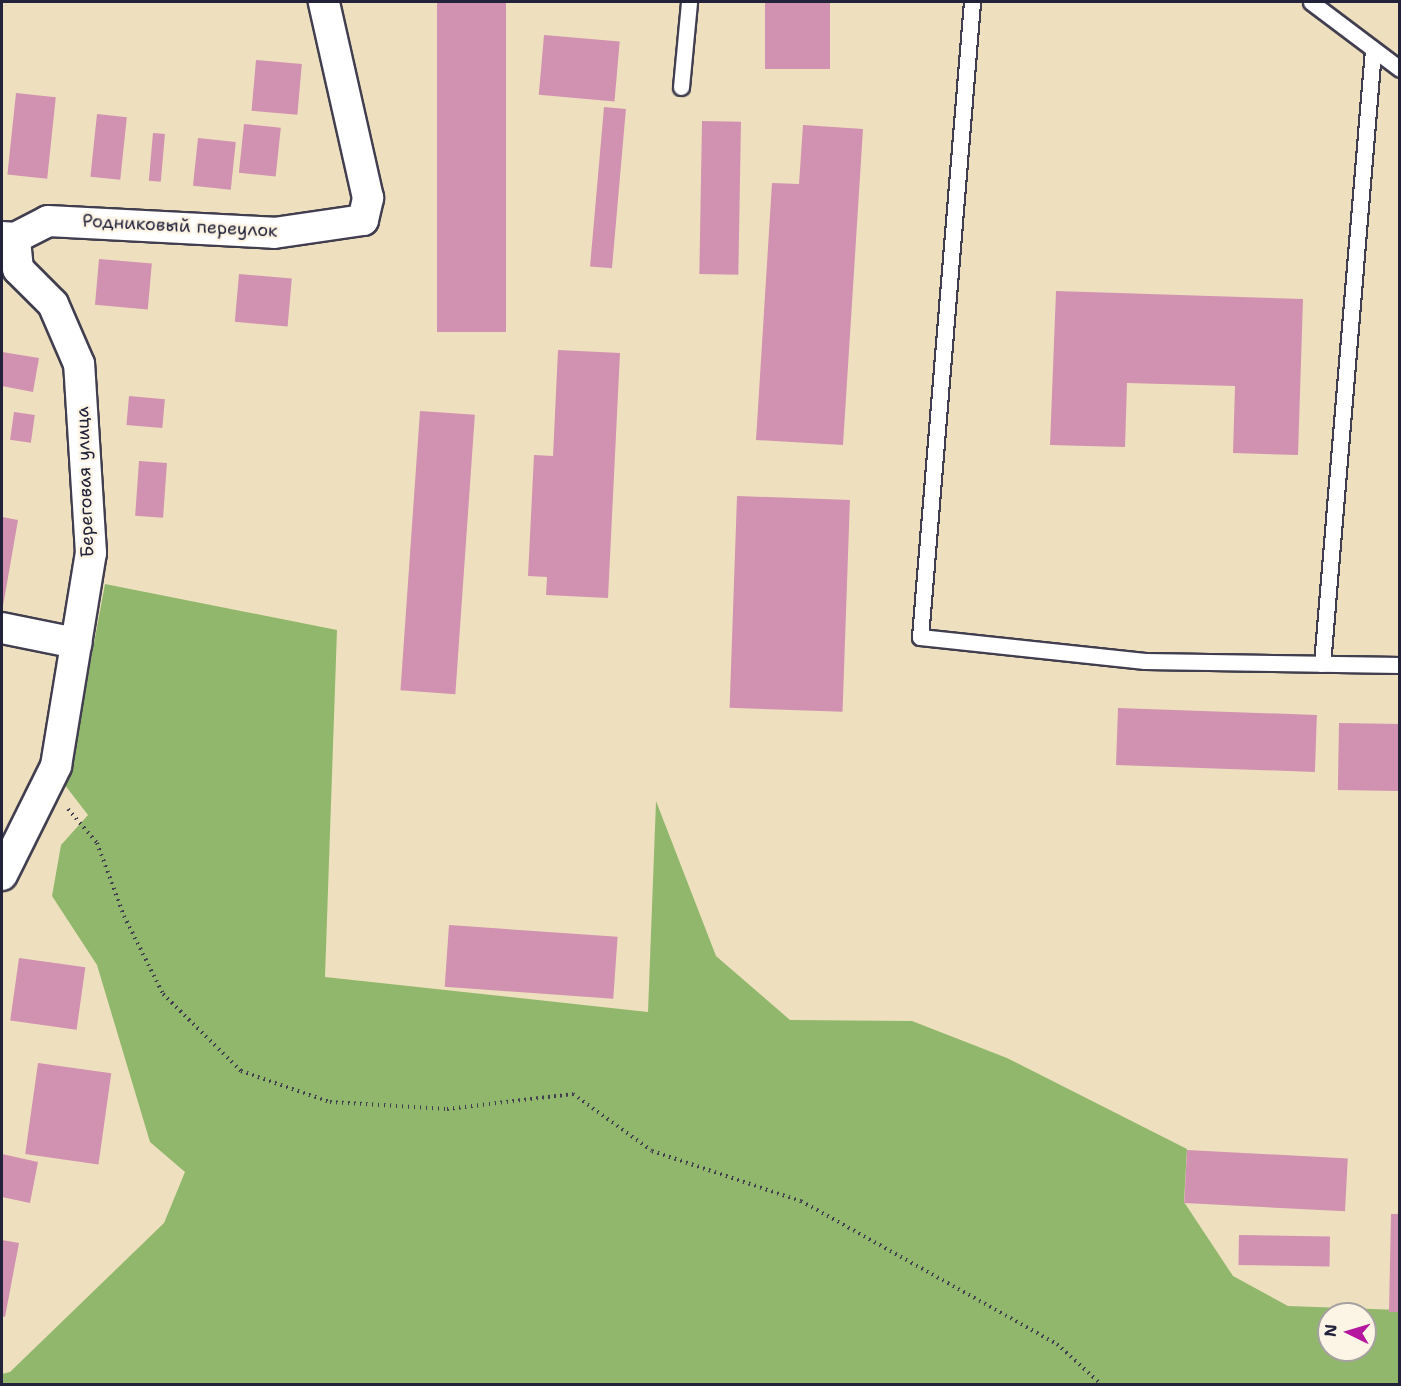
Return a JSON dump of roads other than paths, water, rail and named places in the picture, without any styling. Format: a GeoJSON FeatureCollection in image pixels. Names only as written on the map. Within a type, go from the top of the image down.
{"type":"FeatureCollection","features":[{"type":"Feature","properties":{"kind":"street","name":"Родниковый переулок"},"geometry":{"type":"LineString","coordinates":[[8,237],[48,221],[274,233],[363,220],[368,198],[324,2]]}},
{"type":"Feature","properties":{"kind":"street","name":"Береговая улица"},"geometry":{"type":"LineString","coordinates":[[2,875],[56,766],[91,552],[79,364],[53,304],[18,269],[8,237]]}},
{"type":"Feature","properties":{"kind":"street"},"geometry":{"type":"LineString","coordinates":[[2,628],[76,643]]}},
{"type":"Feature","properties":{"kind":"lane"},"geometry":{"type":"LineString","coordinates":[[681,87],[689,2]]}},
{"type":"Feature","properties":{"kind":"lane"},"geometry":{"type":"LineString","coordinates":[[972,2],[920,638],[1145,661],[1400,666]]}},
{"type":"Feature","properties":{"kind":"lane"},"geometry":{"type":"LineString","coordinates":[[1311,2],[1400,69]]}},
{"type":"Feature","properties":{"kind":"lane"},"geometry":{"type":"LineString","coordinates":[[1322,664],[1372,50]]}}]}
